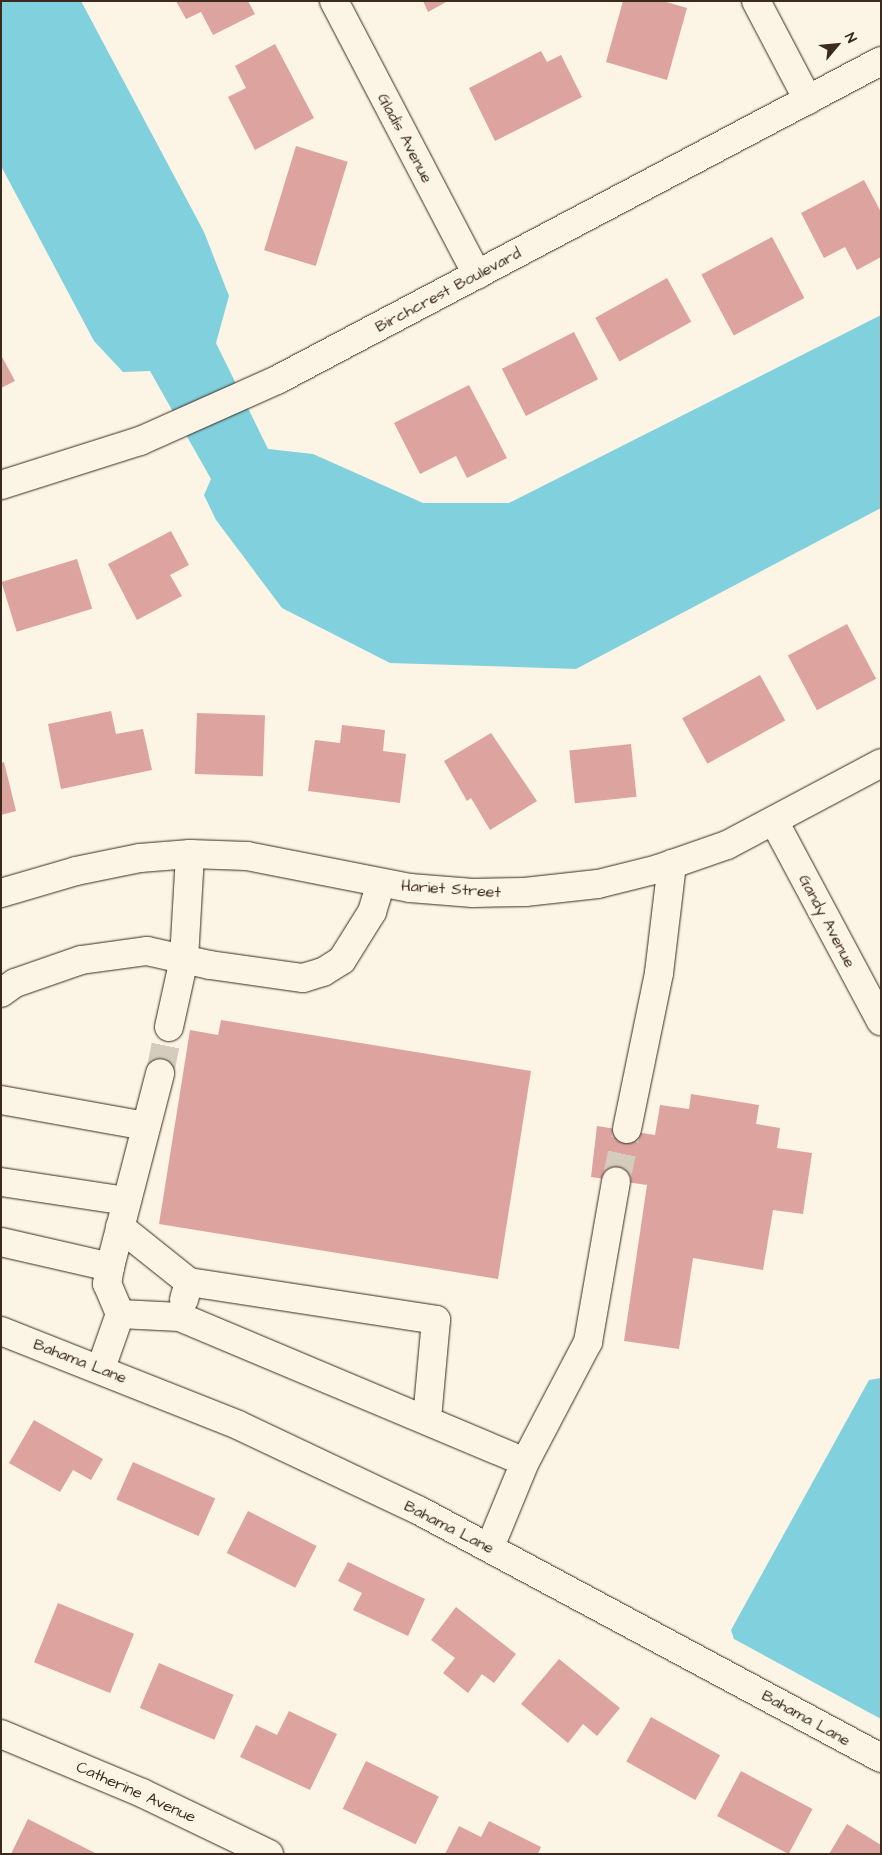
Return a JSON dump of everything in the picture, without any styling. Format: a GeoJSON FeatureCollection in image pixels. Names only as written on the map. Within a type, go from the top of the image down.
{"type":"FeatureCollection","features":[{"type":"Feature","properties":{"kind":"street","name":"Gladis Avenue"},"geometry":{"type":"LineString","coordinates":[[334,1],[477,274]]}},
{"type":"Feature","properties":{"kind":"street"},"geometry":{"type":"LineString","coordinates":[[756,1],[808,100]]}},
{"type":"Feature","properties":{"kind":"street","name":"Birchcrest Boulevard"},"geometry":{"type":"LineString","coordinates":[[1,484],[140,441],[277,380],[881,61]]}},
{"type":"Feature","properties":{"kind":"street","name":"Hariet Street"},"geometry":{"type":"LineString","coordinates":[[1,893],[113,864],[190,854],[247,856],[381,883],[473,893],[525,892],[598,884],[672,864],[727,845],[881,763]]}},
{"type":"Feature","properties":{"kind":"street","name":"Gandy Avenue"},"geometry":{"type":"LineString","coordinates":[[774,821],[881,1021]]}},
{"type":"Feature","properties":{"kind":"street"},"geometry":{"type":"LineString","coordinates":[[169,1027],[184,959],[190,854]]}},
{"type":"Feature","properties":{"kind":"street"},"geometry":{"type":"LineString","coordinates":[[627,1130],[659,973],[672,864]]}},
{"type":"Feature","properties":{"kind":"street"},"geometry":{"type":"LineString","coordinates":[[1,994],[15,983],[81,960],[147,951],[184,959],[303,978],[323,972],[342,960],[372,912],[381,883]]}},
{"type":"Feature","properties":{"kind":"street"},"geometry":{"type":"LineString","coordinates":[[100,1368],[120,1314],[107,1284],[110,1267],[160,1073]]}},
{"type":"Feature","properties":{"kind":"street"},"geometry":{"type":"LineString","coordinates":[[1,1100],[146,1126]]}},
{"type":"Feature","properties":{"kind":"street"},"geometry":{"type":"LineString","coordinates":[[1,1182],[126,1200]]}},
{"type":"Feature","properties":{"kind":"street"},"geometry":{"type":"LineString","coordinates":[[490,1547],[525,1462],[588,1342],[616,1182]]}},
{"type":"Feature","properties":{"kind":"street"},"geometry":{"type":"LineString","coordinates":[[120,1227],[189,1282],[436,1320],[427,1419]]}},
{"type":"Feature","properties":{"kind":"street"},"geometry":{"type":"LineString","coordinates":[[1,1242],[110,1267]]}},
{"type":"Feature","properties":{"kind":"street"},"geometry":{"type":"LineString","coordinates":[[180,1317],[189,1282]]}},
{"type":"Feature","properties":{"kind":"street"},"geometry":{"type":"LineString","coordinates":[[120,1314],[180,1317],[427,1419],[525,1462]]}},
{"type":"Feature","properties":{"kind":"street","name":"Bahama Lane"},"geometry":{"type":"LineString","coordinates":[[1,1331],[100,1368],[238,1425],[420,1511],[881,1758]]}},
{"type":"Feature","properties":{"kind":"street","name":"Catherine Avenue"},"geometry":{"type":"LineString","coordinates":[[1,1734],[142,1793],[269,1854]]}},
{"type":"Feature","properties":{"kind":"water"},"geometry":{"type":"Polygon","coordinates":[[[1,1],[81,1],[204,232],[229,296],[216,343],[268,449],[313,454],[423,503],[509,503],[881,315],[881,508],[576,669],[390,663],[282,608],[216,520],[204,495],[211,479],[150,371],[123,372],[94,341],[1,166],[1,1]]]}},
{"type":"Feature","properties":{"kind":"water"},"geometry":{"type":"Polygon","coordinates":[[[881,1378],[881,1719],[734,1639],[731,1630],[869,1380],[881,1378]]]}},
{"type":"Feature","properties":{"kind":"building"},"geometry":{"type":"Polygon","coordinates":[[[176,1],[248,1],[255,14],[213,35],[201,12],[186,19],[176,1]]]}},
{"type":"Feature","properties":{"kind":"building"},"geometry":{"type":"Polygon","coordinates":[[[423,1],[448,1],[428,12],[423,1]]]}},
{"type":"Feature","properties":{"kind":"building"},"geometry":{"type":"Polygon","coordinates":[[[623,1],[663,1],[687,8],[667,80],[606,62],[623,1]]]}},
{"type":"Feature","properties":{"kind":"building"},"geometry":{"type":"Polygon","coordinates":[[[275,44],[314,118],[255,150],[228,97],[246,88],[235,66],[275,44]]]}},
{"type":"Feature","properties":{"kind":"building"},"geometry":{"type":"Polygon","coordinates":[[[541,51],[547,62],[561,55],[582,97],[495,141],[469,88],[541,51]]]}},
{"type":"Feature","properties":{"kind":"building"},"geometry":{"type":"Polygon","coordinates":[[[296,146],[348,162],[316,266],[264,250],[296,146]]]}},
{"type":"Feature","properties":{"kind":"building"},"geometry":{"type":"Polygon","coordinates":[[[864,180],[881,212],[881,257],[857,270],[845,247],[824,258],[801,213],[864,180]]]}},
{"type":"Feature","properties":{"kind":"building"},"geometry":{"type":"Polygon","coordinates":[[[772,237],[804,298],[734,335],[701,275],[772,237]]]}},
{"type":"Feature","properties":{"kind":"building"},"geometry":{"type":"Polygon","coordinates":[[[667,278],[691,322],[620,361],[595,318],[667,278]]]}},
{"type":"Feature","properties":{"kind":"building"},"geometry":{"type":"Polygon","coordinates":[[[574,332],[598,379],[526,416],[502,369],[574,332]]]}},
{"type":"Feature","properties":{"kind":"building"},"geometry":{"type":"Polygon","coordinates":[[[1,355],[15,381],[1,388],[1,355]]]}},
{"type":"Feature","properties":{"kind":"building"},"geometry":{"type":"Polygon","coordinates":[[[469,385],[507,458],[467,478],[456,456],[420,474],[394,423],[469,385]]]}},
{"type":"Feature","properties":{"kind":"building"},"geometry":{"type":"Polygon","coordinates":[[[171,531],[189,565],[170,575],[182,596],[137,620],[108,564],[171,531]]]}},
{"type":"Feature","properties":{"kind":"building"},"geometry":{"type":"Polygon","coordinates":[[[77,559],[92,609],[17,632],[1,582],[77,559]]]}},
{"type":"Feature","properties":{"kind":"building"},"geometry":{"type":"Polygon","coordinates":[[[847,624],[876,679],[817,710],[788,655],[847,624]]]}},
{"type":"Feature","properties":{"kind":"building"},"geometry":{"type":"Polygon","coordinates":[[[760,675],[785,720],[707,764],[682,718],[760,675]]]}},
{"type":"Feature","properties":{"kind":"building"},"geometry":{"type":"Polygon","coordinates":[[[111,711],[116,734],[143,729],[152,770],[61,789],[48,724],[111,711]]]}},
{"type":"Feature","properties":{"kind":"building"},"geometry":{"type":"Polygon","coordinates":[[[197,713],[265,715],[263,776],[195,774],[197,713]]]}},
{"type":"Feature","properties":{"kind":"building"},"geometry":{"type":"Polygon","coordinates":[[[342,725],[385,730],[383,751],[406,754],[400,803],[308,791],[315,740],[340,743],[342,725]]]}},
{"type":"Feature","properties":{"kind":"building"},"geometry":{"type":"Polygon","coordinates":[[[491,733],[537,801],[490,830],[471,798],[467,801],[444,761],[491,733]]]}},
{"type":"Feature","properties":{"kind":"building"},"geometry":{"type":"Polygon","coordinates":[[[631,744],[637,797],[575,803],[569,750],[631,744]]]}},
{"type":"Feature","properties":{"kind":"building"},"geometry":{"type":"Polygon","coordinates":[[[4,762],[16,811],[1,815],[1,763],[4,762]]]}},
{"type":"Feature","properties":{"kind":"building"},"geometry":{"type":"Polygon","coordinates":[[[221,1020],[531,1071],[498,1279],[159,1224],[190,1030],[218,1035],[221,1020]]]}},
{"type":"Feature","properties":{"kind":"building"},"geometry":{"type":"Polygon","coordinates":[[[691,1094],[759,1105],[756,1124],[780,1128],[777,1148],[812,1153],[803,1214],[773,1210],[763,1270],[693,1258],[679,1349],[624,1341],[647,1185],[591,1177],[597,1126],[655,1135],[660,1105],[689,1109],[691,1094]]]}},
{"type":"Feature","properties":{"kind":"building"},"geometry":{"type":"Polygon","coordinates":[[[34,1420],[103,1459],[91,1480],[73,1470],[60,1492],[9,1463],[34,1420]]]}},
{"type":"Feature","properties":{"kind":"building"},"geometry":{"type":"Polygon","coordinates":[[[133,1462],[215,1499],[199,1536],[116,1499],[133,1462]]]}},
{"type":"Feature","properties":{"kind":"building"},"geometry":{"type":"Polygon","coordinates":[[[248,1511],[317,1546],[295,1588],[227,1553],[248,1511]]]}},
{"type":"Feature","properties":{"kind":"building"},"geometry":{"type":"Polygon","coordinates":[[[348,1562],[425,1599],[408,1636],[353,1610],[362,1593],[338,1581],[348,1562]]]}},
{"type":"Feature","properties":{"kind":"building"},"geometry":{"type":"Polygon","coordinates":[[[58,1603],[134,1634],[110,1693],[34,1662],[58,1603]]]}},
{"type":"Feature","properties":{"kind":"building"},"geometry":{"type":"Polygon","coordinates":[[[456,1607],[516,1654],[494,1683],[482,1674],[468,1693],[443,1673],[455,1658],[431,1640],[456,1607]]]}},
{"type":"Feature","properties":{"kind":"building"},"geometry":{"type":"Polygon","coordinates":[[[559,1659],[620,1708],[597,1736],[583,1724],[568,1743],[521,1704],[559,1659]]]}},
{"type":"Feature","properties":{"kind":"building"},"geometry":{"type":"Polygon","coordinates":[[[159,1663],[234,1695],[214,1740],[140,1708],[159,1663]]]}},
{"type":"Feature","properties":{"kind":"building"},"geometry":{"type":"Polygon","coordinates":[[[289,1711],[337,1734],[310,1790],[240,1757],[256,1725],[277,1735],[289,1711]]]}},
{"type":"Feature","properties":{"kind":"building"},"geometry":{"type":"Polygon","coordinates":[[[651,1717],[720,1755],[695,1800],[626,1762],[651,1717]]]}},
{"type":"Feature","properties":{"kind":"building"},"geometry":{"type":"Polygon","coordinates":[[[366,1761],[439,1797],[416,1844],[343,1809],[366,1761]]]}},
{"type":"Feature","properties":{"kind":"building"},"geometry":{"type":"Polygon","coordinates":[[[741,1771],[813,1809],[789,1854],[717,1816],[741,1771]]]}},
{"type":"Feature","properties":{"kind":"building"},"geometry":{"type":"Polygon","coordinates":[[[28,1819],[97,1854],[11,1854],[28,1819]]]}},
{"type":"Feature","properties":{"kind":"building"},"geometry":{"type":"Polygon","coordinates":[[[489,1821],[541,1847],[538,1854],[445,1854],[459,1826],[481,1837],[489,1821]]]}},
{"type":"Feature","properties":{"kind":"building"},"geometry":{"type":"Polygon","coordinates":[[[847,1824],[881,1845],[881,1854],[829,1854],[847,1824]]]}},
{"type":"Feature","properties":{"kind":"tunnel"},"geometry":{"type":"LineString","coordinates":[[160,1073],[169,1027]]}},
{"type":"Feature","properties":{"kind":"tunnel"},"geometry":{"type":"LineString","coordinates":[[616,1181],[627,1129]]}}]}
